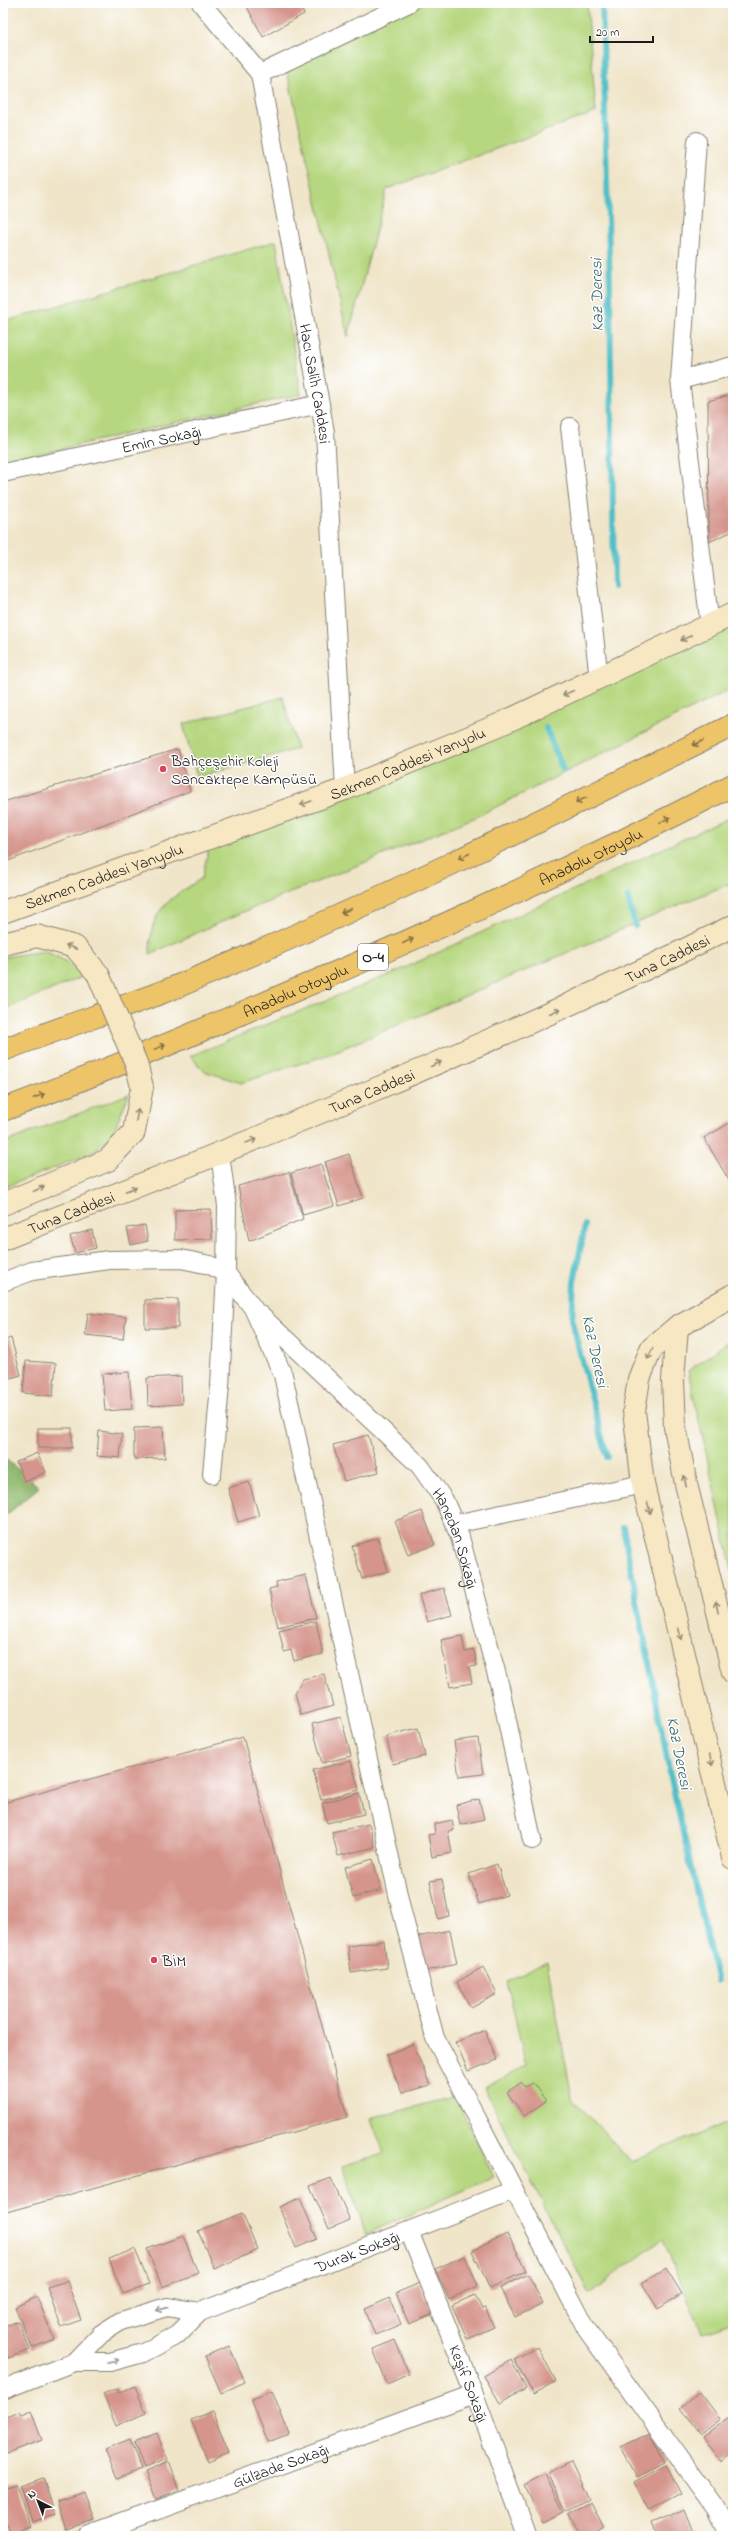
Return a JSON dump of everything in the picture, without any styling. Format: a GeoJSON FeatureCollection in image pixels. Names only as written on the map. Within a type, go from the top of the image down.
{"type":"FeatureCollection","features":[{"type":"Feature","properties":{"kind":"highway"},"geometry":{"type":"LineString","coordinates":[[3,1050],[172,988],[311,928],[598,792],[733,726]]}},
{"type":"Feature","properties":{"kind":"highway","name":"Anadolu Otoyolu"},"geometry":{"type":"LineString","coordinates":[[3,1110],[209,1027],[390,950],[627,840],[733,784]]}},
{"type":"Feature","properties":{"kind":"main road","name":"Sekmen Caddesi Yanyolu"},"geometry":{"type":"LineString","coordinates":[[3,912],[345,789],[500,724],[600,679],[733,614]]}},
{"type":"Feature","properties":{"kind":"main road","name":"Tuna Caddesi"},"geometry":{"type":"LineString","coordinates":[[3,1239],[220,1154],[433,1066],[634,976],[733,926]]}},
{"type":"Feature","properties":{"kind":"main road"},"geometry":{"type":"LineString","coordinates":[[3,944],[38,936],[75,947],[98,974],[136,1063],[142,1087],[134,1132],[108,1160],[3,1204]]}},
{"type":"Feature","properties":{"kind":"main road"},"geometry":{"type":"LineString","coordinates":[[733,1295],[677,1327],[651,1349],[639,1379],[634,1411],[643,1484],[733,1858]]}},
{"type":"Feature","properties":{"kind":"main road"},"geometry":{"type":"LineString","coordinates":[[677,1327],[673,1380],[674,1427],[688,1492],[733,1672]]}},
{"type":"Feature","properties":{"kind":"street","name":"Hacı Salih Caddesi"},"geometry":{"type":"LineString","coordinates":[[201,3],[260,74],[325,432],[345,789]]}},
{"type":"Feature","properties":{"kind":"street"},"geometry":{"type":"LineString","coordinates":[[260,74],[402,4]]}},
{"type":"Feature","properties":{"kind":"street"},"geometry":{"type":"LineString","coordinates":[[697,141],[680,380],[710,626]]}},
{"type":"Feature","properties":{"kind":"street"},"geometry":{"type":"LineString","coordinates":[[680,380],[733,366]]}},
{"type":"Feature","properties":{"kind":"street","name":"Emin Sokağı"},"geometry":{"type":"LineString","coordinates":[[3,473],[320,404]]}},
{"type":"Feature","properties":{"kind":"street"},"geometry":{"type":"LineString","coordinates":[[570,427],[600,679]]}},
{"type":"Feature","properties":{"kind":"street"},"geometry":{"type":"LineString","coordinates":[[212,1474],[220,1386],[226,1273],[227,1206],[220,1154]]}},
{"type":"Feature","properties":{"kind":"street"},"geometry":{"type":"LineString","coordinates":[[3,1282],[32,1271],[109,1260],[181,1259],[210,1265],[226,1273],[253,1308],[283,1375],[401,1908],[435,2038],[588,2330],[716,2508],[730,2536]]}},
{"type":"Feature","properties":{"kind":"street","name":"Hanedan Sokağı"},"geometry":{"type":"LineString","coordinates":[[253,1308],[420,1466],[444,1500],[455,1524],[500,1687],[532,1840]]}},
{"type":"Feature","properties":{"kind":"street"},"geometry":{"type":"LineString","coordinates":[[455,1524],[643,1484]]}},
{"type":"Feature","properties":{"kind":"street","name":"Durak Sokağı"},"geometry":{"type":"LineString","coordinates":[[3,2390],[74,2362],[110,2362],[143,2353],[177,2335],[200,2312],[514,2190]]}},
{"type":"Feature","properties":{"kind":"street","name":"Keşif Sokağı"},"geometry":{"type":"LineString","coordinates":[[409,2231],[474,2394],[527,2536]]}},
{"type":"Feature","properties":{"kind":"street","name":"Durak Sokağı"},"geometry":{"type":"LineString","coordinates":[[74,2362],[101,2334],[121,2321],[167,2307],[200,2312]]}},
{"type":"Feature","properties":{"kind":"street","name":"Gülzade Sokağı"},"geometry":{"type":"LineString","coordinates":[[87,2536],[474,2394]]}},
{"type":"Feature","properties":{"kind":"street"},"geometry":{"type":"LineString","coordinates":[[716,2508],[733,2520]]}},
{"type":"Feature","properties":{"kind":"green space"},"geometry":{"type":"Polygon","coordinates":[[[417,3],[587,3],[596,112],[387,189],[348,337],[285,63],[417,3]]]}},
{"type":"Feature","properties":{"kind":"green space"},"geometry":{"type":"Polygon","coordinates":[[[276,241],[301,394],[3,462],[3,322],[276,241]]]}},
{"type":"Feature","properties":{"kind":"green space"},"geometry":{"type":"Polygon","coordinates":[[[733,611],[733,688],[476,817],[241,913],[150,954],[153,926],[157,916],[170,900],[202,878],[209,846],[733,611]]]}},
{"type":"Feature","properties":{"kind":"green space"},"geometry":{"type":"Polygon","coordinates":[[[283,697],[297,749],[197,777],[183,724],[283,697]]]}},
{"type":"Feature","properties":{"kind":"green space"},"geometry":{"type":"Polygon","coordinates":[[[733,816],[733,882],[327,1055],[241,1083],[204,1071],[190,1056],[398,971],[733,816]]]}},
{"type":"Feature","properties":{"kind":"green space"},"geometry":{"type":"Polygon","coordinates":[[[46,951],[70,964],[82,977],[3,1010],[3,957],[46,951]]]}},
{"type":"Feature","properties":{"kind":"green space"},"geometry":{"type":"Polygon","coordinates":[[[129,1094],[114,1131],[94,1152],[3,1188],[3,1143],[129,1094]]]}},
{"type":"Feature","properties":{"kind":"green space"},"geometry":{"type":"Polygon","coordinates":[[[733,1338],[733,1575],[688,1371],[733,1338]]]}},
{"type":"Feature","properties":{"kind":"green space"},"geometry":{"type":"Polygon","coordinates":[[[3,1457],[39,1487],[3,1518],[3,1457]]]}},
{"type":"Feature","properties":{"kind":"green space"},"geometry":{"type":"Polygon","coordinates":[[[547,1961],[572,2098],[631,2161],[733,2120],[733,2322],[702,2333],[663,2239],[589,2294],[484,2088],[526,2066],[507,1982],[547,1961]]]}},
{"type":"Feature","properties":{"kind":"green space"},"geometry":{"type":"Polygon","coordinates":[[[455,2096],[494,2177],[366,2234],[342,2166],[384,2153],[371,2119],[455,2096]]]}},
{"type":"Feature","properties":{"kind":"building"},"geometry":{"type":"Polygon","coordinates":[[[245,3],[298,3],[304,14],[263,37],[245,3]]]}},
{"type":"Feature","properties":{"kind":"building"},"geometry":{"type":"Polygon","coordinates":[[[733,394],[733,531],[709,542],[708,401],[733,394]]]}},
{"type":"Feature","properties":{"kind":"building"},"geometry":{"type":"Polygon","coordinates":[[[178,749],[190,791],[3,863],[3,802],[178,749]]]}},
{"type":"Feature","properties":{"kind":"building"},"geometry":{"type":"Polygon","coordinates":[[[733,1121],[733,1187],[704,1138],[733,1121]]]}},
{"type":"Feature","properties":{"kind":"building"},"geometry":{"type":"Polygon","coordinates":[[[349,1154],[363,1198],[339,1206],[325,1162],[349,1154]]]}},
{"type":"Feature","properties":{"kind":"building"},"geometry":{"type":"Polygon","coordinates":[[[321,1164],[334,1206],[303,1215],[291,1173],[321,1164]]]}},
{"type":"Feature","properties":{"kind":"building"},"geometry":{"type":"Polygon","coordinates":[[[289,1172],[303,1219],[249,1241],[238,1186],[289,1172]]]}},
{"type":"Feature","properties":{"kind":"building"},"geometry":{"type":"Polygon","coordinates":[[[211,1209],[212,1239],[175,1240],[175,1210],[211,1209]]]}},
{"type":"Feature","properties":{"kind":"building"},"geometry":{"type":"Polygon","coordinates":[[[145,1225],[148,1241],[131,1245],[127,1228],[145,1225]]]}},
{"type":"Feature","properties":{"kind":"building"},"geometry":{"type":"Polygon","coordinates":[[[92,1230],[96,1248],[75,1253],[70,1236],[92,1230]]]}},
{"type":"Feature","properties":{"kind":"building"},"geometry":{"type":"Polygon","coordinates":[[[178,1299],[178,1328],[145,1328],[145,1300],[178,1299]]]}},
{"type":"Feature","properties":{"kind":"building"},"geometry":{"type":"Polygon","coordinates":[[[88,1313],[126,1317],[123,1339],[85,1335],[88,1313]]]}},
{"type":"Feature","properties":{"kind":"building"},"geometry":{"type":"Polygon","coordinates":[[[11,1338],[21,1375],[3,1380],[3,1341],[11,1338]]]}},
{"type":"Feature","properties":{"kind":"building"},"geometry":{"type":"Polygon","coordinates":[[[26,1361],[56,1363],[53,1396],[23,1393],[26,1361]]]}},
{"type":"Feature","properties":{"kind":"building"},"geometry":{"type":"Polygon","coordinates":[[[129,1372],[132,1409],[105,1411],[102,1374],[129,1372]]]}},
{"type":"Feature","properties":{"kind":"building"},"geometry":{"type":"Polygon","coordinates":[[[181,1376],[182,1404],[148,1406],[147,1378],[181,1376]]]}},
{"type":"Feature","properties":{"kind":"building"},"geometry":{"type":"Polygon","coordinates":[[[163,1427],[165,1458],[134,1459],[134,1428],[163,1427]]]}},
{"type":"Feature","properties":{"kind":"building"},"geometry":{"type":"Polygon","coordinates":[[[38,1428],[72,1428],[72,1448],[38,1448],[38,1428]]]}},
{"type":"Feature","properties":{"kind":"building"},"geometry":{"type":"Polygon","coordinates":[[[99,1431],[122,1434],[120,1458],[97,1456],[99,1431]]]}},
{"type":"Feature","properties":{"kind":"building"},"geometry":{"type":"Polygon","coordinates":[[[368,1435],[379,1472],[344,1481],[333,1445],[368,1435]]]}},
{"type":"Feature","properties":{"kind":"building"},"geometry":{"type":"Polygon","coordinates":[[[37,1453],[46,1472],[25,1482],[16,1462],[37,1453]]]}},
{"type":"Feature","properties":{"kind":"building"},"geometry":{"type":"Polygon","coordinates":[[[249,1482],[259,1516],[238,1522],[228,1488],[249,1482]]]}},
{"type":"Feature","properties":{"kind":"building"},"geometry":{"type":"Polygon","coordinates":[[[422,1511],[435,1545],[408,1555],[395,1521],[422,1511]]]}},
{"type":"Feature","properties":{"kind":"building"},"geometry":{"type":"Polygon","coordinates":[[[378,1538],[388,1571],[362,1579],[352,1546],[378,1538]]]}},
{"type":"Feature","properties":{"kind":"building"},"geometry":{"type":"Polygon","coordinates":[[[306,1575],[316,1618],[278,1627],[269,1589],[277,1587],[276,1582],[306,1575]]]}},
{"type":"Feature","properties":{"kind":"building"},"geometry":{"type":"Polygon","coordinates":[[[444,1588],[452,1615],[427,1622],[419,1595],[444,1588]]]}},
{"type":"Feature","properties":{"kind":"building"},"geometry":{"type":"Polygon","coordinates":[[[316,1621],[323,1654],[294,1661],[291,1650],[284,1652],[279,1630],[316,1621]]]}},
{"type":"Feature","properties":{"kind":"building"},"geometry":{"type":"Polygon","coordinates":[[[462,1636],[465,1652],[474,1650],[477,1666],[469,1667],[472,1683],[450,1687],[441,1640],[462,1636]]]}},
{"type":"Feature","properties":{"kind":"building"},"geometry":{"type":"Polygon","coordinates":[[[324,1674],[333,1706],[301,1715],[295,1693],[303,1679],[324,1674]]]}},
{"type":"Feature","properties":{"kind":"building"},"geometry":{"type":"Polygon","coordinates":[[[341,1717],[351,1756],[322,1763],[312,1724],[341,1717]]]}},
{"type":"Feature","properties":{"kind":"building"},"geometry":{"type":"Polygon","coordinates":[[[418,1728],[425,1756],[393,1764],[386,1736],[418,1728]]]}},
{"type":"Feature","properties":{"kind":"building","name":"BİM"},"geometry":{"type":"Polygon","coordinates":[[[243,1737],[347,2117],[3,2213],[3,1803],[243,1737]]]}},
{"type":"Feature","properties":{"kind":"building"},"geometry":{"type":"Polygon","coordinates":[[[478,1738],[483,1774],[459,1777],[454,1741],[478,1738]]]}},
{"type":"Feature","properties":{"kind":"building"},"geometry":{"type":"Polygon","coordinates":[[[351,1761],[359,1790],[321,1800],[313,1770],[351,1761]]]}},
{"type":"Feature","properties":{"kind":"building"},"geometry":{"type":"Polygon","coordinates":[[[359,1793],[364,1814],[327,1823],[322,1803],[359,1793]]]}},
{"type":"Feature","properties":{"kind":"building"},"geometry":{"type":"Polygon","coordinates":[[[479,1799],[484,1819],[460,1825],[456,1805],[479,1799]]]}},
{"type":"Feature","properties":{"kind":"building"},"geometry":{"type":"Polygon","coordinates":[[[452,1820],[454,1830],[448,1831],[452,1853],[432,1857],[428,1835],[435,1834],[434,1824],[452,1820]]]}},
{"type":"Feature","properties":{"kind":"building"},"geometry":{"type":"Polygon","coordinates":[[[369,1824],[375,1847],[338,1856],[332,1832],[369,1824]]]}},
{"type":"Feature","properties":{"kind":"building"},"geometry":{"type":"Polygon","coordinates":[[[373,1859],[381,1890],[353,1898],[345,1867],[373,1859]]]}},
{"type":"Feature","properties":{"kind":"building"},"geometry":{"type":"Polygon","coordinates":[[[497,1864],[507,1895],[479,1904],[469,1874],[497,1864]]]}},
{"type":"Feature","properties":{"kind":"building"},"geometry":{"type":"Polygon","coordinates":[[[442,1879],[449,1916],[438,1919],[430,1881],[442,1879]]]}},
{"type":"Feature","properties":{"kind":"building"},"geometry":{"type":"Polygon","coordinates":[[[450,1930],[457,1964],[425,1971],[417,1937],[450,1930]]]}},
{"type":"Feature","properties":{"kind":"building"},"geometry":{"type":"Polygon","coordinates":[[[384,1941],[387,1968],[351,1973],[348,1946],[384,1941]]]}},
{"type":"Feature","properties":{"kind":"building"},"geometry":{"type":"Polygon","coordinates":[[[483,1967],[497,1994],[471,2008],[457,1982],[483,1967]]]}},
{"type":"Feature","properties":{"kind":"building"},"geometry":{"type":"Polygon","coordinates":[[[485,2030],[497,2060],[468,2071],[456,2042],[485,2030]]]}},
{"type":"Feature","properties":{"kind":"building"},"geometry":{"type":"Polygon","coordinates":[[[413,2044],[430,2085],[402,2093],[386,2055],[413,2044]]]}},
{"type":"Feature","properties":{"kind":"building"},"geometry":{"type":"Polygon","coordinates":[[[522,2082],[525,2087],[533,2083],[546,2101],[524,2116],[507,2092],[522,2082]]]}},
{"type":"Feature","properties":{"kind":"building"},"geometry":{"type":"Polygon","coordinates":[[[331,2178],[350,2220],[329,2229],[310,2186],[331,2178]]]}},
{"type":"Feature","properties":{"kind":"building"},"geometry":{"type":"Polygon","coordinates":[[[300,2198],[317,2239],[296,2248],[279,2207],[300,2198]]]}},
{"type":"Feature","properties":{"kind":"building"},"geometry":{"type":"Polygon","coordinates":[[[242,2213],[258,2250],[214,2269],[198,2231],[242,2213]]]}},
{"type":"Feature","properties":{"kind":"building"},"geometry":{"type":"Polygon","coordinates":[[[508,2233],[526,2271],[490,2288],[472,2251],[508,2233]]]}},
{"type":"Feature","properties":{"kind":"building"},"geometry":{"type":"Polygon","coordinates":[[[183,2236],[198,2273],[162,2287],[147,2249],[183,2236]]]}},
{"type":"Feature","properties":{"kind":"building"},"geometry":{"type":"Polygon","coordinates":[[[135,2249],[149,2284],[123,2294],[109,2259],[135,2249]]]}},
{"type":"Feature","properties":{"kind":"building"},"geometry":{"type":"Polygon","coordinates":[[[465,2256],[478,2286],[449,2299],[435,2269],[465,2256]]]}},
{"type":"Feature","properties":{"kind":"building"},"geometry":{"type":"Polygon","coordinates":[[[666,2268],[682,2294],[658,2309],[642,2283],[666,2268]]]}},
{"type":"Feature","properties":{"kind":"building"},"geometry":{"type":"Polygon","coordinates":[[[528,2274],[543,2304],[515,2317],[500,2288],[528,2274]]]}},
{"type":"Feature","properties":{"kind":"building"},"geometry":{"type":"Polygon","coordinates":[[[67,2281],[81,2320],[61,2327],[47,2287],[67,2281]]]}},
{"type":"Feature","properties":{"kind":"building"},"geometry":{"type":"Polygon","coordinates":[[[420,2283],[433,2314],[409,2324],[396,2293],[420,2283]]]}},
{"type":"Feature","properties":{"kind":"building"},"geometry":{"type":"Polygon","coordinates":[[[475,2295],[482,2309],[485,2308],[494,2327],[467,2339],[452,2305],[475,2295]]]}},
{"type":"Feature","properties":{"kind":"building"},"geometry":{"type":"Polygon","coordinates":[[[37,2297],[54,2339],[32,2348],[15,2307],[37,2297]]]}},
{"type":"Feature","properties":{"kind":"building"},"geometry":{"type":"Polygon","coordinates":[[[390,2298],[401,2324],[375,2335],[365,2309],[390,2298]]]}},
{"type":"Feature","properties":{"kind":"building"},"geometry":{"type":"Polygon","coordinates":[[[18,2321],[30,2350],[8,2358],[3,2346],[3,2327],[18,2321]]]}},
{"type":"Feature","properties":{"kind":"building"},"geometry":{"type":"Polygon","coordinates":[[[395,2340],[409,2374],[387,2384],[373,2349],[395,2340]]]}},
{"type":"Feature","properties":{"kind":"building"},"geometry":{"type":"Polygon","coordinates":[[[229,2346],[245,2382],[221,2393],[205,2356],[229,2346]]]}},
{"type":"Feature","properties":{"kind":"building"},"geometry":{"type":"Polygon","coordinates":[[[538,2347],[556,2381],[533,2394],[514,2359],[538,2347]]]}},
{"type":"Feature","properties":{"kind":"building"},"geometry":{"type":"Polygon","coordinates":[[[511,2360],[526,2389],[500,2403],[484,2376],[511,2360]]]}},
{"type":"Feature","properties":{"kind":"building"},"geometry":{"type":"Polygon","coordinates":[[[135,2386],[146,2413],[116,2426],[103,2394],[117,2388],[119,2392],[135,2386]]]}},
{"type":"Feature","properties":{"kind":"building"},"geometry":{"type":"Polygon","coordinates":[[[272,2391],[289,2434],[268,2442],[251,2399],[272,2391]]]}},
{"type":"Feature","properties":{"kind":"building"},"geometry":{"type":"Polygon","coordinates":[[[700,2392],[720,2419],[700,2434],[681,2407],[700,2392]]]}},
{"type":"Feature","properties":{"kind":"building"},"geometry":{"type":"Polygon","coordinates":[[[31,2411],[42,2440],[4,2454],[3,2418],[19,2412],[21,2415],[31,2411]]]}},
{"type":"Feature","properties":{"kind":"building"},"geometry":{"type":"Polygon","coordinates":[[[212,2411],[229,2452],[208,2461],[191,2420],[212,2411]]]}},
{"type":"Feature","properties":{"kind":"building"},"geometry":{"type":"Polygon","coordinates":[[[729,2417],[733,2423],[733,2453],[721,2462],[703,2436],[729,2417]]]}},
{"type":"Feature","properties":{"kind":"building"},"geometry":{"type":"Polygon","coordinates":[[[157,2433],[167,2459],[144,2468],[134,2442],[157,2433]]]}},
{"type":"Feature","properties":{"kind":"building"},"geometry":{"type":"Polygon","coordinates":[[[650,2433],[665,2462],[637,2477],[621,2447],[650,2433]]]}},
{"type":"Feature","properties":{"kind":"building"},"geometry":{"type":"Polygon","coordinates":[[[130,2439],[141,2469],[117,2479],[105,2449],[130,2439]]]}},
{"type":"Feature","properties":{"kind":"building"},"geometry":{"type":"Polygon","coordinates":[[[571,2461],[589,2499],[566,2511],[548,2473],[571,2461]]]}},
{"type":"Feature","properties":{"kind":"building"},"geometry":{"type":"Polygon","coordinates":[[[168,2462],[179,2490],[156,2499],[145,2472],[168,2462]]]}},
{"type":"Feature","properties":{"kind":"building"},"geometry":{"type":"Polygon","coordinates":[[[666,2465],[681,2494],[649,2511],[634,2482],[666,2465]]]}},
{"type":"Feature","properties":{"kind":"building"},"geometry":{"type":"Polygon","coordinates":[[[545,2474],[564,2512],[543,2522],[524,2485],[545,2474]]]}},
{"type":"Feature","properties":{"kind":"building"},"geometry":{"type":"Polygon","coordinates":[[[43,2478],[55,2514],[32,2522],[20,2486],[43,2478]]]}},
{"type":"Feature","properties":{"kind":"building"},"geometry":{"type":"Polygon","coordinates":[[[16,2484],[30,2527],[10,2533],[3,2512],[3,2488],[16,2484]]]}},
{"type":"Feature","properties":{"kind":"building"},"geometry":{"type":"Polygon","coordinates":[[[84,2491],[94,2520],[66,2529],[57,2500],[84,2491]]]}},
{"type":"Feature","properties":{"kind":"building"},"geometry":{"type":"Polygon","coordinates":[[[591,2502],[604,2528],[588,2536],[579,2536],[568,2514],[591,2502]]]}},
{"type":"Feature","properties":{"kind":"building"},"geometry":{"type":"Polygon","coordinates":[[[685,2509],[695,2536],[656,2536],[651,2523],[685,2509]]]}},
{"type":"Feature","properties":{"kind":"waterway","name":"Kaz Deresi"},"geometry":{"type":"LineString","coordinates":[[602,3],[610,286],[614,587]]}},
{"type":"Feature","properties":{"kind":"waterway","name":"Kaz Deresi"},"geometry":{"type":"LineString","coordinates":[[546,728],[563,770]]}},
{"type":"Feature","properties":{"kind":"waterway","name":"Kaz Deresi"},"geometry":{"type":"LineString","coordinates":[[628,897],[635,926]]}},
{"type":"Feature","properties":{"kind":"waterway","name":"Kaz Deresi"},"geometry":{"type":"LineString","coordinates":[[585,1225],[574,1282],[572,1322],[607,1457]]}},
{"type":"Feature","properties":{"kind":"waterway","name":"Kaz Deresi"},"geometry":{"type":"LineString","coordinates":[[623,1527],[671,1779],[717,1982]]}},
{"type":"Feature","properties":{"kind":"place","name":"Bahçeşehir Koleji Sancaktepe Kampüsü"},"geometry":{"type":"Point","coordinates":[163,769]}},
{"type":"Feature","properties":{"kind":"place","name":"BİM"},"geometry":{"type":"Point","coordinates":[154,1960]}}]}
